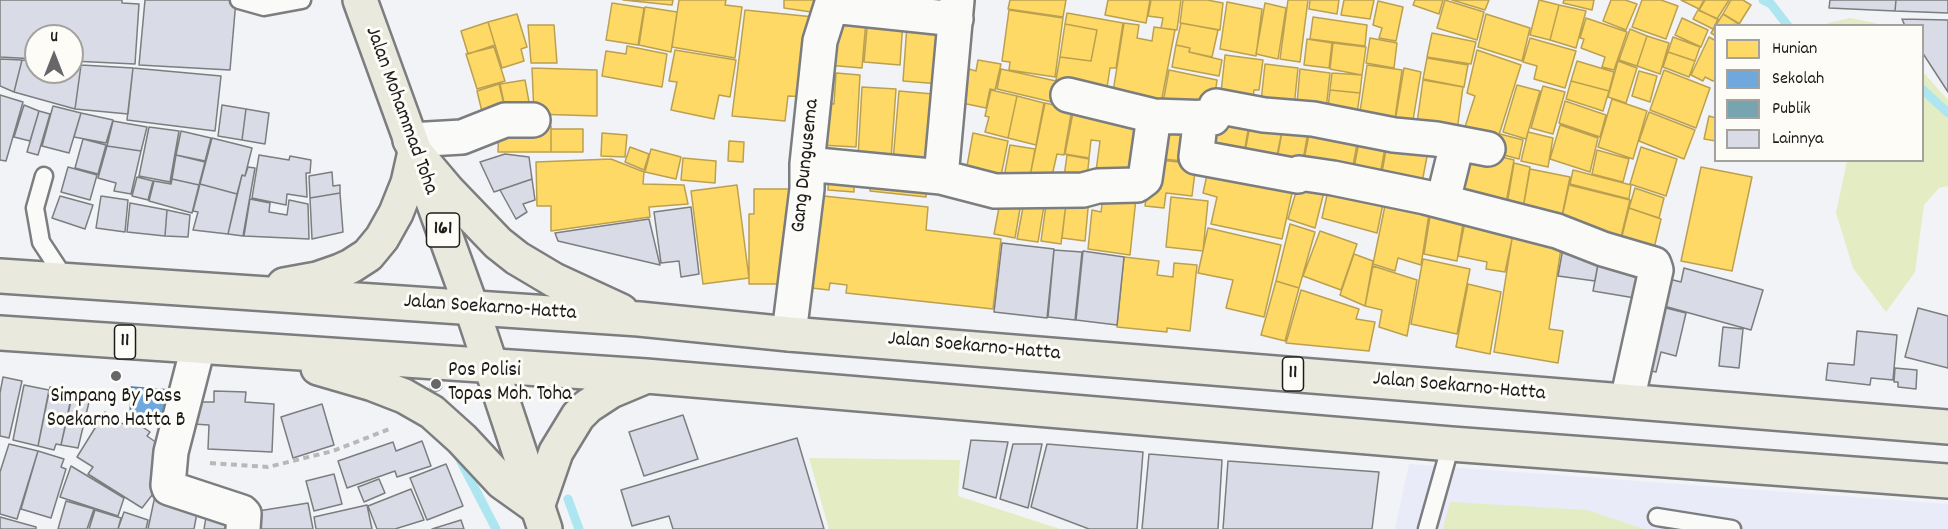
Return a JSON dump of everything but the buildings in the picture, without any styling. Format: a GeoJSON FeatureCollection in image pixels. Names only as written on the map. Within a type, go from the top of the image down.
{"type":"FeatureCollection","features":[{"type":"Feature","properties":{"kind":"main road","name":"Jalan Mohammad Toha"},"geometry":{"type":"LineString","coordinates":[[360,0],[472,309],[541,518]]}},
{"type":"Feature","properties":{"kind":"main road"},"geometry":{"type":"LineString","coordinates":[[244,292],[317,279],[351,266],[368,255],[382,238],[396,213],[408,183],[412,146]]}},
{"type":"Feature","properties":{"kind":"main road"},"geometry":{"type":"LineString","coordinates":[[412,146],[448,191],[505,248],[554,280],[639,319]]}},
{"type":"Feature","properties":{"kind":"main road","name":"Jalan Soekarno-Hatta"},"geometry":{"type":"LineString","coordinates":[[0,276],[639,319],[789,334],[1948,427]]}},
{"type":"Feature","properties":{"kind":"main road","name":"11"},"geometry":{"type":"LineString","coordinates":[[0,333],[646,376],[1452,444],[1948,481]]}},
{"type":"Feature","properties":{"kind":"main road"},"geometry":{"type":"LineString","coordinates":[[250,349],[373,384],[404,396],[432,412],[541,518],[556,452],[570,426],[588,406],[611,391],[646,376]]}},
{"type":"Feature","properties":{"kind":"street"},"geometry":{"type":"LineString","coordinates":[[833,3],[956,10],[941,177]]}},
{"type":"Feature","properties":{"kind":"street","name":"Gang Dungusema"},"geometry":{"type":"LineString","coordinates":[[789,334],[807,189],[807,164],[820,41],[833,3]]}},
{"type":"Feature","properties":{"kind":"street"},"geometry":{"type":"LineString","coordinates":[[1068,95],[1154,116],[1213,118],[1216,106],[1264,115],[1313,119],[1394,135],[1436,139],[1472,146],[1443,201]]}},
{"type":"Feature","properties":{"kind":"street"},"geometry":{"type":"LineString","coordinates":[[807,164],[941,177],[995,191],[1083,190],[1098,186],[1137,185],[1145,179],[1154,116]]}},
{"type":"Feature","properties":{"kind":"street"},"geometry":{"type":"LineString","coordinates":[[1201,117],[1196,157],[1298,176],[1299,173],[1333,178],[1443,201],[1557,231],[1603,249],[1654,264],[1656,270],[1628,401]]}},
{"type":"Feature","properties":{"kind":"street"},"geometry":{"type":"LineString","coordinates":[[412,146],[462,136],[505,120],[533,120]]}},
{"type":"Feature","properties":{"kind":"street"},"geometry":{"type":"LineString","coordinates":[[198,347],[171,452],[168,485],[169,488],[242,512],[243,529]]}},
{"type":"Feature","properties":{"kind":"lane"},"geometry":{"type":"LineString","coordinates":[[239,0],[264,7],[302,0]]}},
{"type":"Feature","properties":{"kind":"lane"},"geometry":{"type":"LineString","coordinates":[[44,176],[35,208],[41,242],[66,280]]}},
{"type":"Feature","properties":{"kind":"lane"},"geometry":{"type":"LineString","coordinates":[[1427,529],[1452,444]]}},
{"type":"Feature","properties":{"kind":"lane"},"geometry":{"type":"LineString","coordinates":[[1657,517],[1732,529]]}},
{"type":"Feature","properties":{"kind":"path"},"geometry":{"type":"LineString","coordinates":[[210,464],[268,467],[333,451],[432,412]]}},
{"type":"Feature","properties":{"kind":"shaded area"},"geometry":{"type":"Polygon","coordinates":[[[1409,464],[1948,504],[1948,529],[1395,529],[1409,464]]]}},
{"type":"Feature","properties":{"kind":"green space"},"geometry":{"type":"Polygon","coordinates":[[[1850,18],[1877,24],[1828,24],[1850,18]]]}},
{"type":"Feature","properties":{"kind":"green space"},"geometry":{"type":"Polygon","coordinates":[[[1924,73],[1948,100],[1948,186],[1939,188],[1924,205],[1915,272],[1886,312],[1853,268],[1836,213],[1847,162],[1924,162],[1924,73]]]}},
{"type":"Feature","properties":{"kind":"green space"},"geometry":{"type":"Polygon","coordinates":[[[809,458],[960,460],[958,496],[1060,529],[829,529],[809,458]]]}},
{"type":"Feature","properties":{"kind":"green space"},"geometry":{"type":"Polygon","coordinates":[[[1450,502],[1587,510],[1644,529],[1443,529],[1450,502]]]}},
{"type":"Feature","properties":{"kind":"waterway"},"geometry":{"type":"LineString","coordinates":[[1763,0],[1771,4],[1786,24]]}},
{"type":"Feature","properties":{"kind":"waterway"},"geometry":{"type":"LineString","coordinates":[[1924,91],[1948,113]]}},
{"type":"Feature","properties":{"kind":"waterway"},"geometry":{"type":"LineString","coordinates":[[457,454],[496,529]]}},
{"type":"Feature","properties":{"kind":"waterway"},"geometry":{"type":"LineString","coordinates":[[568,499],[579,529]]}},
{"type":"Feature","properties":{"kind":"place","name":"Simpang By Pass Soekarno Hatta B"},"geometry":{"type":"Point","coordinates":[116,376]}},
{"type":"Feature","properties":{"kind":"place","name":"Pos Polisi Topas Moh. Toha"},"geometry":{"type":"Point","coordinates":[436,384]}}]}
